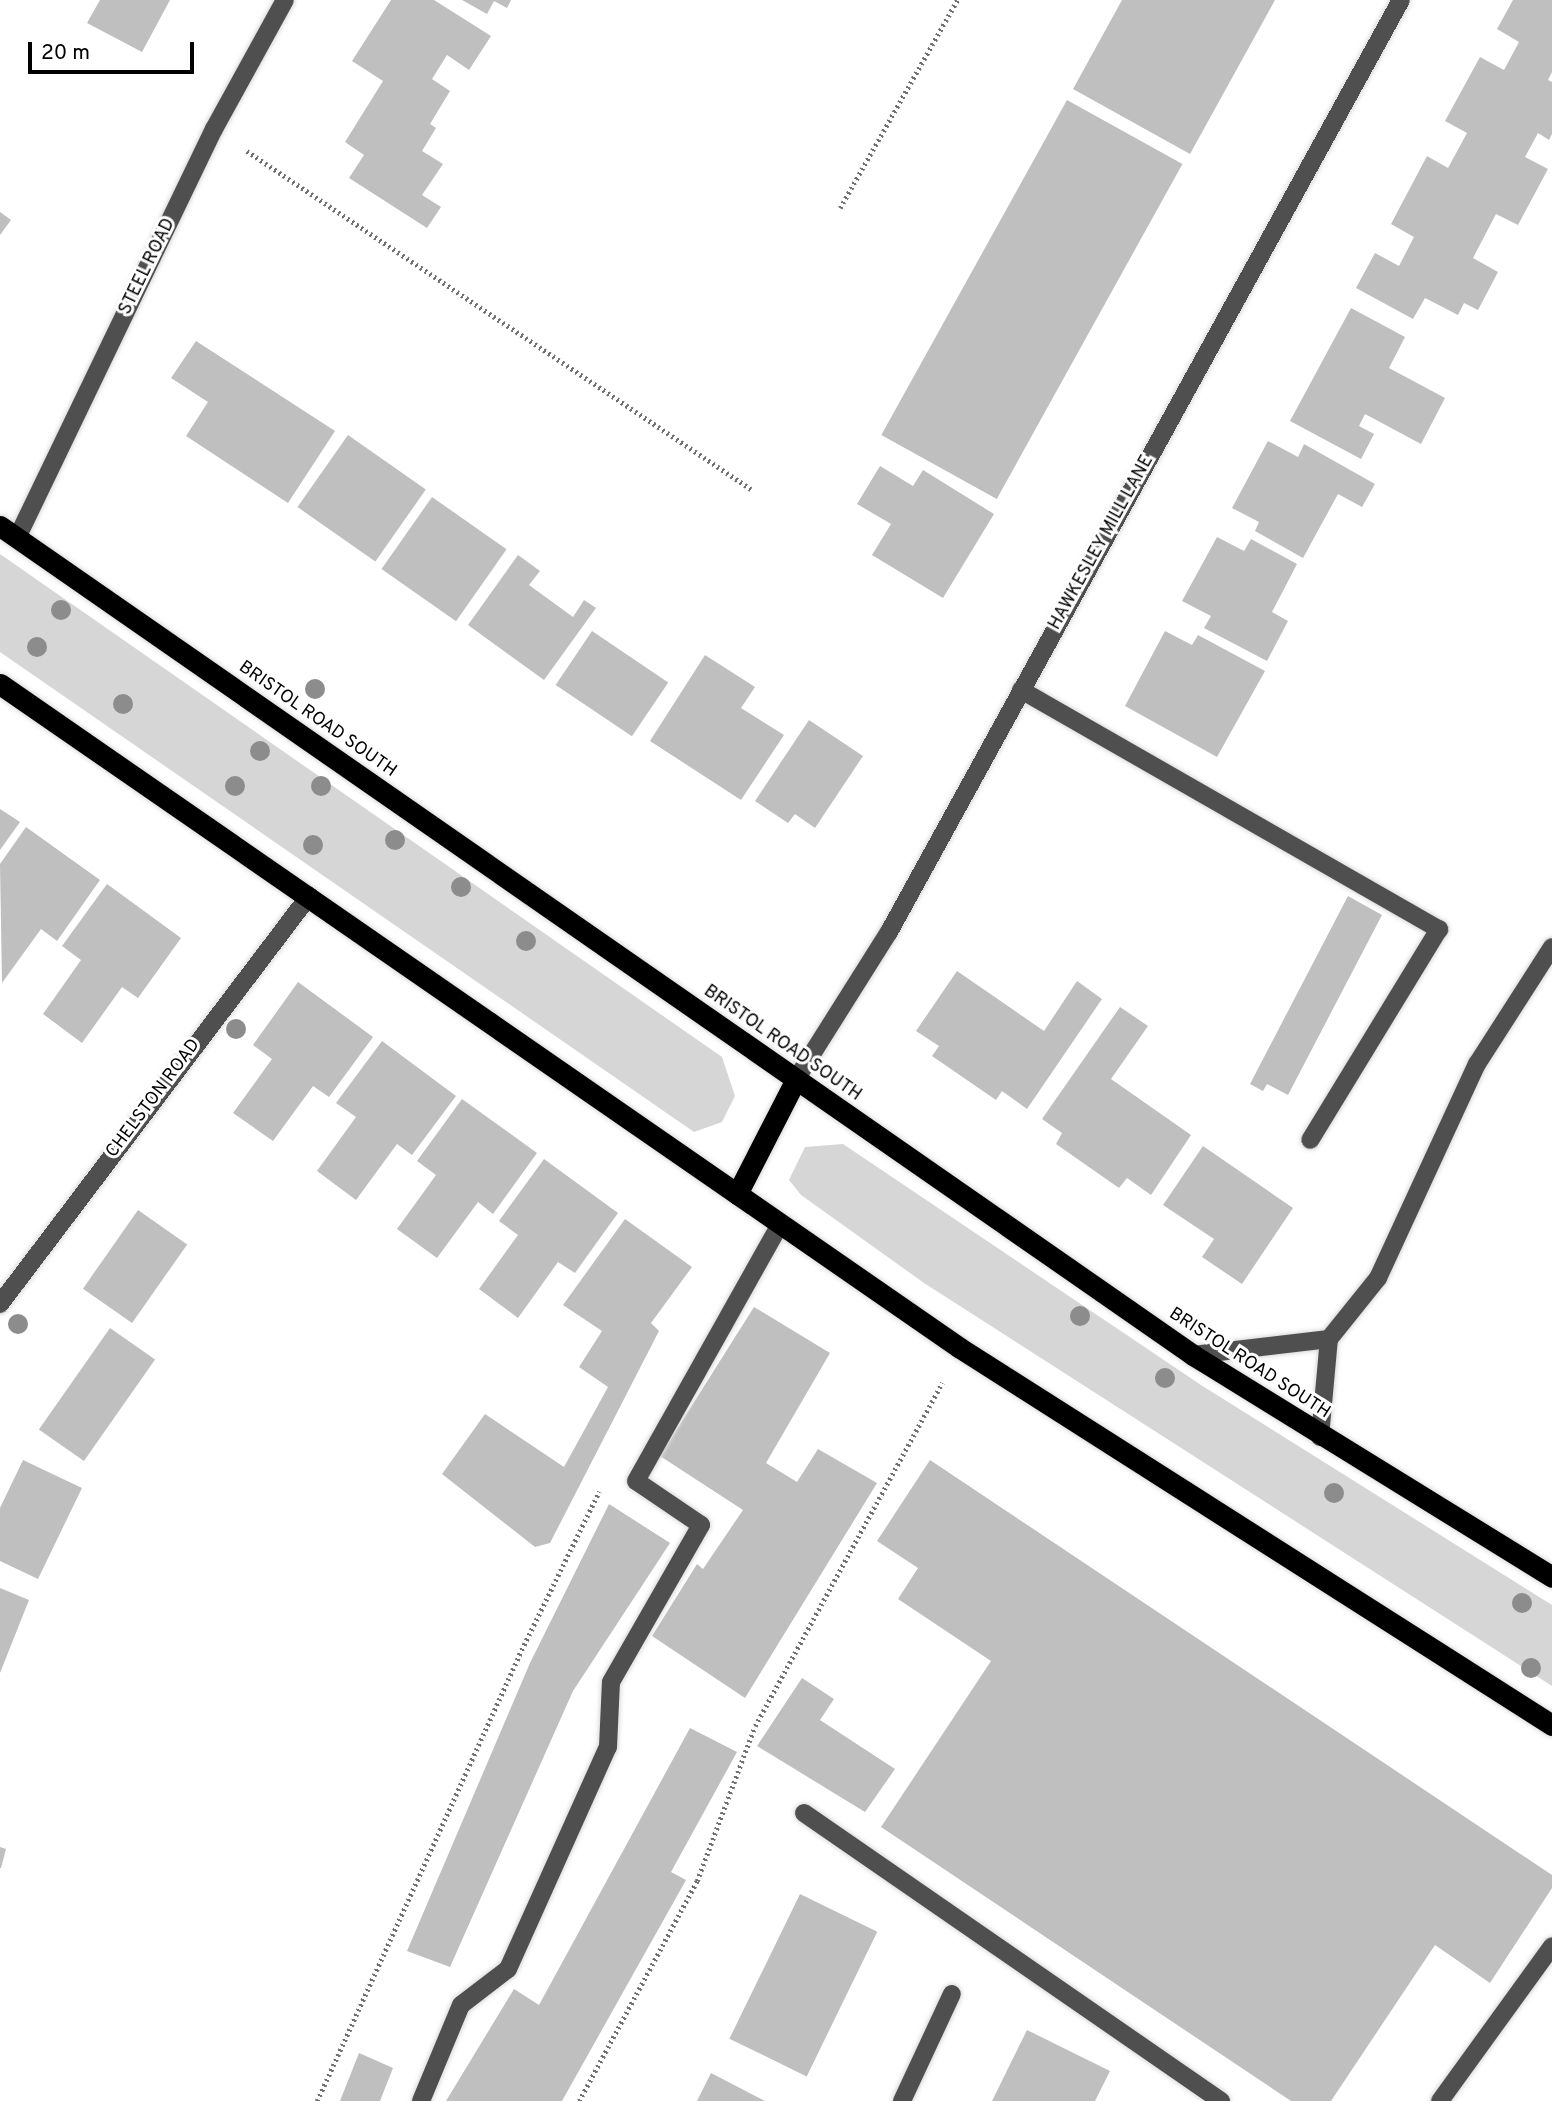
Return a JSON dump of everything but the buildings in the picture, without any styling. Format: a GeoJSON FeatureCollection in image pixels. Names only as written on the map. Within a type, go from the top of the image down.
{"type":"FeatureCollection","features":[{"type":"Feature","properties":{"kind":"highway","name":"BRISTOL ROAD SOUTH"},"geometry":{"type":"LineString","coordinates":[[8,532],[1193,1355],[1320,1437],[1552,1577]]}},
{"type":"Feature","properties":{"kind":"highway"},"geometry":{"type":"LineString","coordinates":[[0,684],[960,1348],[1552,1725]]}},
{"type":"Feature","properties":{"kind":"highway"},"geometry":{"type":"LineString","coordinates":[[737,1194],[795,1081]]}},
{"type":"Feature","properties":{"kind":"street","name":"STEEL ROAD"},"geometry":{"type":"LineString","coordinates":[[8,532],[214,129],[285,0]]}},
{"type":"Feature","properties":{"kind":"street","name":"HAWKESLEY MILL LANE"},"geometry":{"type":"LineString","coordinates":[[795,1081],[889,932],[1401,0]]}},
{"type":"Feature","properties":{"kind":"street"},"geometry":{"type":"LineString","coordinates":[[1021,690],[1438,929],[1310,1140]]}},
{"type":"Feature","properties":{"kind":"street","name":"CHELSTON ROAD"},"geometry":{"type":"LineString","coordinates":[[0,1304],[309,896]]}},
{"type":"Feature","properties":{"kind":"street"},"geometry":{"type":"LineString","coordinates":[[1320,1437],[1329,1339],[1378,1278],[1477,1064],[1552,947]]}},
{"type":"Feature","properties":{"kind":"street"},"geometry":{"type":"LineString","coordinates":[[421,2101],[461,2005],[508,1969],[608,1746],[611,1682],[701,1525],[636,1481],[780,1224]]}},
{"type":"Feature","properties":{"kind":"street"},"geometry":{"type":"LineString","coordinates":[[1193,1355],[1329,1339]]}},
{"type":"Feature","properties":{"kind":"street"},"geometry":{"type":"LineString","coordinates":[[804,1814],[1221,2101]]}},
{"type":"Feature","properties":{"kind":"street"},"geometry":{"type":"LineString","coordinates":[[1440,2101],[1552,1946]]}},
{"type":"Feature","properties":{"kind":"street"},"geometry":{"type":"LineString","coordinates":[[902,2101],[952,1994]]}},
{"type":"Feature","properties":{"kind":"path"},"geometry":{"type":"LineString","coordinates":[[840,208],[957,0]]}},
{"type":"Feature","properties":{"kind":"path"},"geometry":{"type":"LineString","coordinates":[[214,129],[751,489]]}},
{"type":"Feature","properties":{"kind":"path"},"geometry":{"type":"LineString","coordinates":[[579,2101],[697,1881],[754,1726],[960,1348]]}},
{"type":"Feature","properties":{"kind":"path"},"geometry":{"type":"LineString","coordinates":[[317,2101],[519,1655],[603,1483]]}},
{"type":"Feature","properties":{"kind":"shaded area"},"geometry":{"type":"Polygon","coordinates":[[[0,554],[722,1057],[735,1096],[722,1122],[694,1132],[0,652],[0,554]]]}},
{"type":"Feature","properties":{"kind":"shaded area"},"geometry":{"type":"Polygon","coordinates":[[[843,1144],[1201,1385],[1552,1605],[1552,1686],[924,1283],[801,1195],[789,1180],[805,1147],[843,1144]]]}}]}
